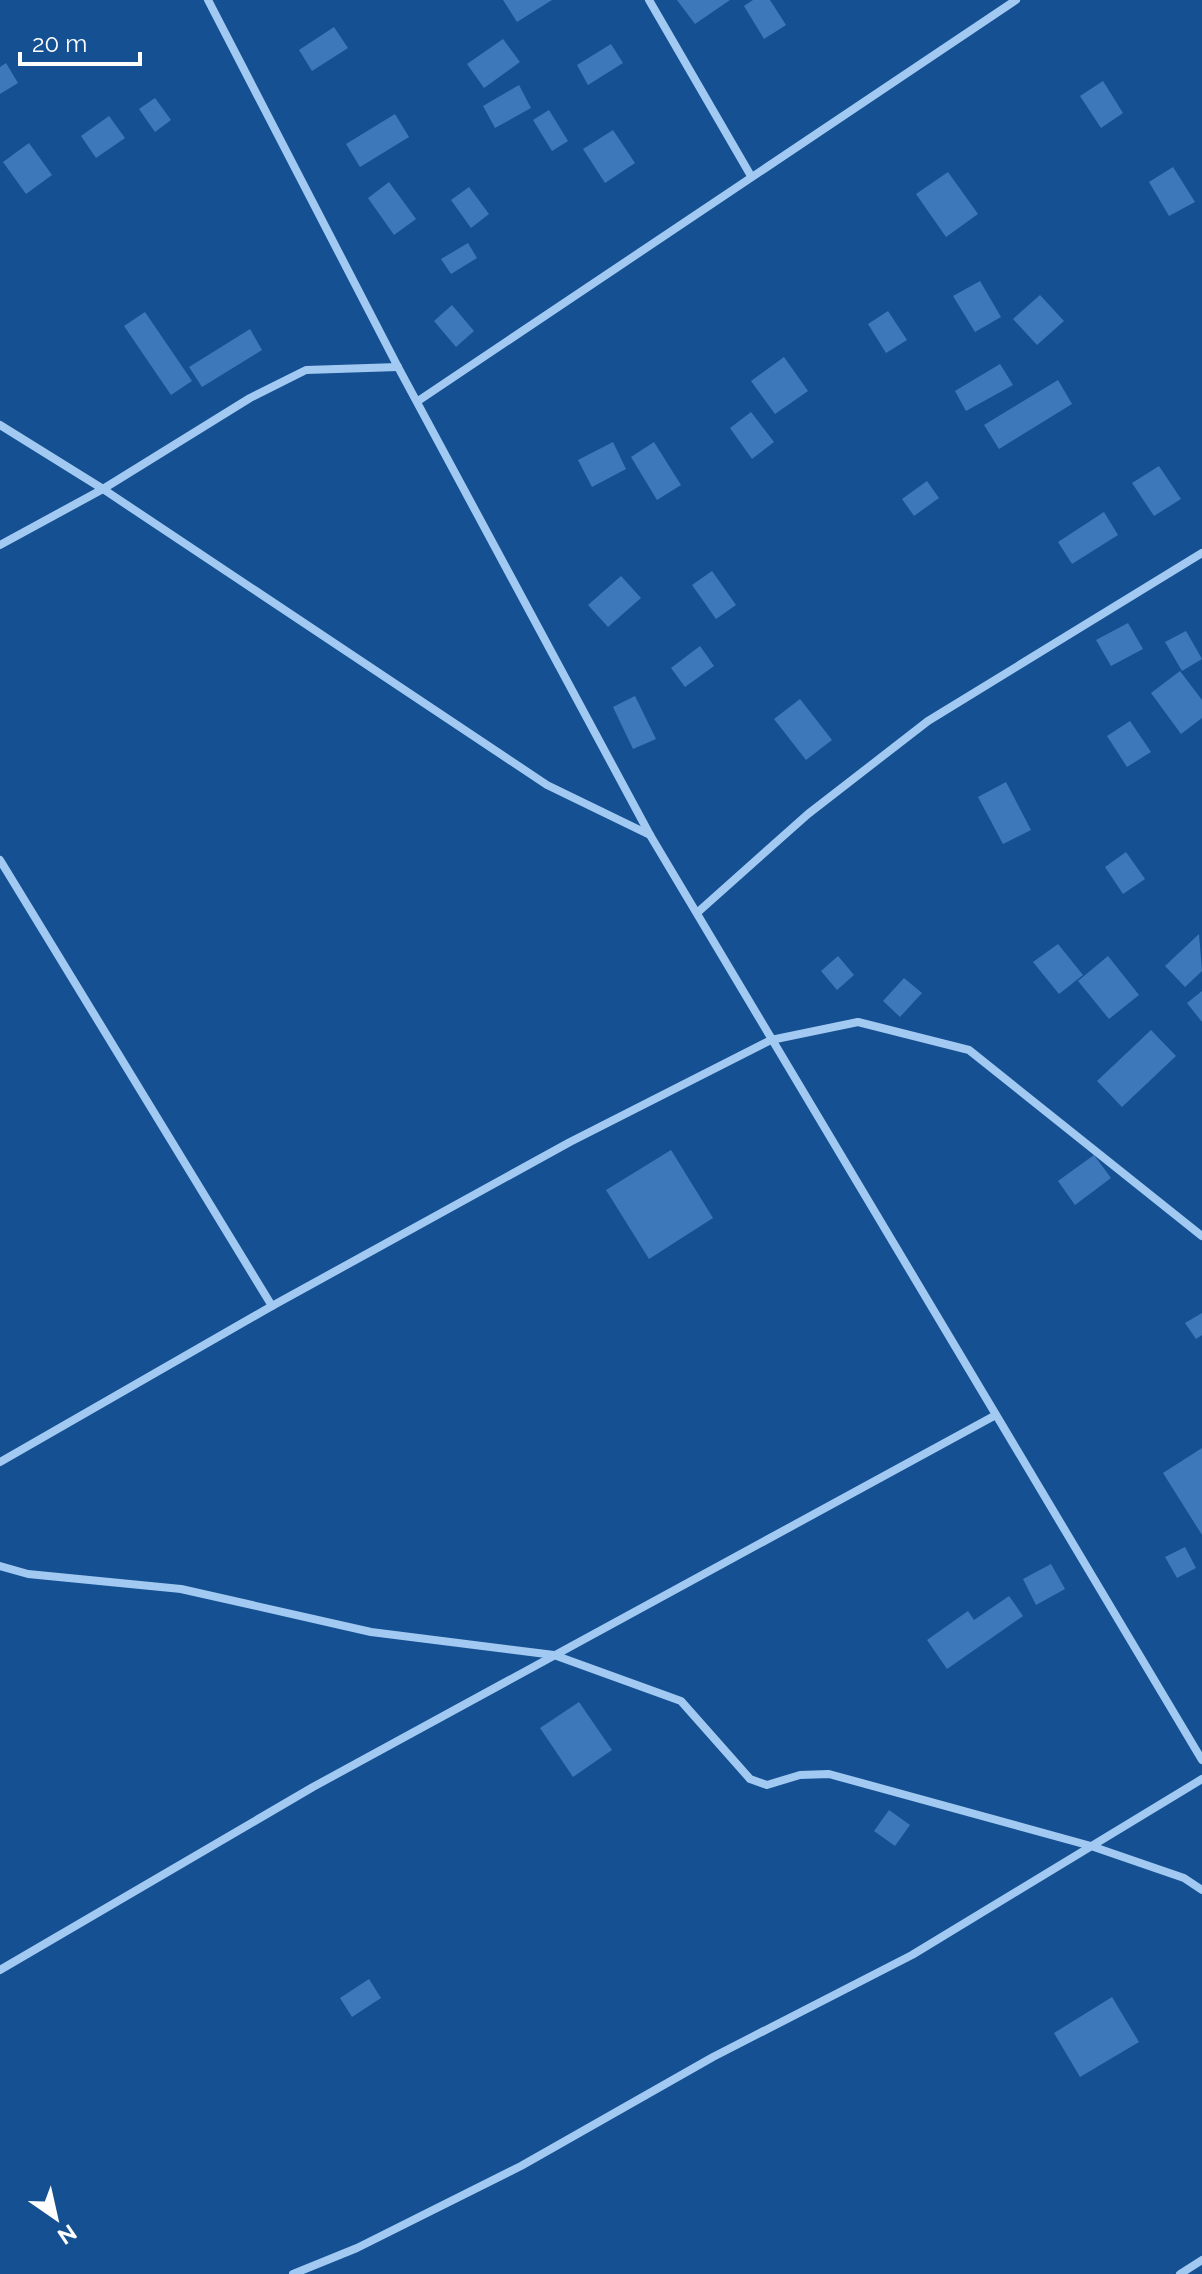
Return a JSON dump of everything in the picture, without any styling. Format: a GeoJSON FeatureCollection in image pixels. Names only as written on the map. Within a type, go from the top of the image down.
{"type":"FeatureCollection","features":[{"type":"Feature","properties":{"kind":"street"},"geometry":{"type":"LineString","coordinates":[[208,0],[398,367],[650,835],[1202,1760]]}},
{"type":"Feature","properties":{"kind":"street"},"geometry":{"type":"LineString","coordinates":[[649,0],[751,176]]}},
{"type":"Feature","properties":{"kind":"street"},"geometry":{"type":"LineString","coordinates":[[418,401],[1016,0]]}},
{"type":"Feature","properties":{"kind":"street"},"geometry":{"type":"LineString","coordinates":[[0,545],[103,489],[250,398],[306,370],[398,367]]}},
{"type":"Feature","properties":{"kind":"street"},"geometry":{"type":"LineString","coordinates":[[0,425],[103,489],[547,785],[650,835]]}},
{"type":"Feature","properties":{"kind":"street"},"geometry":{"type":"LineString","coordinates":[[698,912],[808,814],[928,721],[1202,553]]}},
{"type":"Feature","properties":{"kind":"street"},"geometry":{"type":"LineString","coordinates":[[0,860],[272,1306]]}},
{"type":"Feature","properties":{"kind":"street"},"geometry":{"type":"LineString","coordinates":[[0,1462],[272,1306],[570,1142],[771,1040],[858,1022],[969,1050],[1200,1231]]}},
{"type":"Feature","properties":{"kind":"street"},"geometry":{"type":"LineString","coordinates":[[0,1970],[313,1787],[994,1416]]}},
{"type":"Feature","properties":{"kind":"street"},"geometry":{"type":"LineString","coordinates":[[0,1566],[28,1574],[181,1589],[371,1632],[554,1655],[681,1701],[750,1779],[767,1785],[800,1775],[829,1774],[1091,1846],[1184,1878],[1202,1890]]}},
{"type":"Feature","properties":{"kind":"street"},"geometry":{"type":"LineString","coordinates":[[293,2274],[357,2248],[521,2166],[713,2057],[912,1955],[1202,1779]]}},
{"type":"Feature","properties":{"kind":"street"},"geometry":{"type":"LineString","coordinates":[[1180,2274],[1202,2260]]}},
{"type":"Feature","properties":{"kind":"building"},"geometry":{"type":"Polygon","coordinates":[[[503,0],[552,0],[517,22],[503,0]]]}},
{"type":"Feature","properties":{"kind":"building"},"geometry":{"type":"Polygon","coordinates":[[[677,0],[730,0],[695,24],[677,0]]]}},
{"type":"Feature","properties":{"kind":"building"},"geometry":{"type":"Polygon","coordinates":[[[753,0],[770,0],[786,25],[764,39],[744,6],[753,0]]]}},
{"type":"Feature","properties":{"kind":"building"},"geometry":{"type":"Polygon","coordinates":[[[334,27],[348,48],[312,71],[299,50],[334,27]]]}},
{"type":"Feature","properties":{"kind":"building"},"geometry":{"type":"Polygon","coordinates":[[[503,39],[520,62],[484,88],[467,64],[503,39]]]}},
{"type":"Feature","properties":{"kind":"building"},"geometry":{"type":"Polygon","coordinates":[[[611,44],[623,63],[588,85],[577,65],[611,44]]]}},
{"type":"Feature","properties":{"kind":"building"},"geometry":{"type":"Polygon","coordinates":[[[6,63],[18,83],[0,94],[0,67],[6,63]]]}},
{"type":"Feature","properties":{"kind":"building"},"geometry":{"type":"Polygon","coordinates":[[[1103,81],[1123,113],[1101,128],[1080,96],[1103,81]]]}},
{"type":"Feature","properties":{"kind":"building"},"geometry":{"type":"Polygon","coordinates":[[[519,85],[531,108],[495,128],[483,106],[519,85]]]}},
{"type":"Feature","properties":{"kind":"building"},"geometry":{"type":"Polygon","coordinates":[[[155,98],[171,120],[155,132],[139,109],[155,98]]]}},
{"type":"Feature","properties":{"kind":"building"},"geometry":{"type":"Polygon","coordinates":[[[549,110],[568,141],[552,151],[533,120],[549,110]]]}},
{"type":"Feature","properties":{"kind":"building"},"geometry":{"type":"Polygon","coordinates":[[[395,114],[409,137],[360,167],[346,144],[395,114]]]}},
{"type":"Feature","properties":{"kind":"building"},"geometry":{"type":"Polygon","coordinates":[[[109,116],[125,138],[96,158],[81,136],[109,116]]]}},
{"type":"Feature","properties":{"kind":"building"},"geometry":{"type":"Polygon","coordinates":[[[613,130],[635,163],[605,183],[583,149],[613,130]]]}},
{"type":"Feature","properties":{"kind":"building"},"geometry":{"type":"Polygon","coordinates":[[[29,143],[52,175],[26,194],[3,162],[29,143]]]}},
{"type":"Feature","properties":{"kind":"building"},"geometry":{"type":"Polygon","coordinates":[[[1173,167],[1195,202],[1169,216],[1149,182],[1173,167]]]}},
{"type":"Feature","properties":{"kind":"building"},"geometry":{"type":"Polygon","coordinates":[[[948,172],[978,214],[946,237],[916,194],[948,172]]]}},
{"type":"Feature","properties":{"kind":"building"},"geometry":{"type":"Polygon","coordinates":[[[389,182],[416,219],[394,235],[368,198],[389,182]]]}},
{"type":"Feature","properties":{"kind":"building"},"geometry":{"type":"Polygon","coordinates":[[[469,187],[489,214],[471,228],[451,200],[469,187]]]}},
{"type":"Feature","properties":{"kind":"building"},"geometry":{"type":"Polygon","coordinates":[[[468,243],[477,258],[451,274],[441,259],[468,243]]]}},
{"type":"Feature","properties":{"kind":"building"},"geometry":{"type":"Polygon","coordinates":[[[980,281],[1001,317],[975,332],[953,296],[980,281]]]}},
{"type":"Feature","properties":{"kind":"building"},"geometry":{"type":"Polygon","coordinates":[[[1040,295],[1064,321],[1037,345],[1013,319],[1040,295]]]}},
{"type":"Feature","properties":{"kind":"building"},"geometry":{"type":"Polygon","coordinates":[[[452,305],[474,331],[456,347],[434,321],[452,305]]]}},
{"type":"Feature","properties":{"kind":"building"},"geometry":{"type":"Polygon","coordinates":[[[888,311],[907,340],[886,353],[868,324],[888,311]]]}},
{"type":"Feature","properties":{"kind":"building"},"geometry":{"type":"Polygon","coordinates":[[[145,312],[192,381],[171,395],[124,326],[145,312]]]}},
{"type":"Feature","properties":{"kind":"building"},"geometry":{"type":"Polygon","coordinates":[[[250,329],[262,350],[202,387],[189,367],[250,329]]]}},
{"type":"Feature","properties":{"kind":"building"},"geometry":{"type":"Polygon","coordinates":[[[784,357],[808,391],[775,414],[751,381],[784,357]]]}},
{"type":"Feature","properties":{"kind":"building"},"geometry":{"type":"Polygon","coordinates":[[[1000,364],[1013,385],[966,411],[955,391],[1000,364]]]}},
{"type":"Feature","properties":{"kind":"building"},"geometry":{"type":"Polygon","coordinates":[[[1058,380],[1072,404],[999,449],[984,425],[1058,380]]]}},
{"type":"Feature","properties":{"kind":"building"},"geometry":{"type":"Polygon","coordinates":[[[751,412],[774,442],[752,459],[730,428],[751,412]]]}},
{"type":"Feature","properties":{"kind":"building"},"geometry":{"type":"Polygon","coordinates":[[[613,442],[626,469],[592,487],[578,460],[613,442]]]}},
{"type":"Feature","properties":{"kind":"building"},"geometry":{"type":"Polygon","coordinates":[[[654,442],[681,485],[657,500],[631,457],[654,442]]]}},
{"type":"Feature","properties":{"kind":"building"},"geometry":{"type":"Polygon","coordinates":[[[1159,466],[1181,499],[1154,516],[1132,483],[1159,466]]]}},
{"type":"Feature","properties":{"kind":"building"},"geometry":{"type":"Polygon","coordinates":[[[927,481],[939,498],[914,516],[902,499],[927,481]]]}},
{"type":"Feature","properties":{"kind":"building"},"geometry":{"type":"Polygon","coordinates":[[[1104,512],[1118,535],[1072,564],[1058,542],[1104,512]]]}},
{"type":"Feature","properties":{"kind":"building"},"geometry":{"type":"Polygon","coordinates":[[[712,571],[736,605],[716,619],[692,585],[712,571]]]}},
{"type":"Feature","properties":{"kind":"building"},"geometry":{"type":"Polygon","coordinates":[[[621,576],[641,598],[608,627],[588,605],[621,576]]]}},
{"type":"Feature","properties":{"kind":"building"},"geometry":{"type":"Polygon","coordinates":[[[1128,623],[1143,649],[1111,666],[1096,640],[1128,623]]]}},
{"type":"Feature","properties":{"kind":"building"},"geometry":{"type":"Polygon","coordinates":[[[1186,631],[1202,659],[1182,671],[1165,642],[1186,631]]]}},
{"type":"Feature","properties":{"kind":"building"},"geometry":{"type":"Polygon","coordinates":[[[700,646],[714,666],[685,687],[671,668],[700,646]]]}},
{"type":"Feature","properties":{"kind":"building"},"geometry":{"type":"Polygon","coordinates":[[[1180,671],[1202,700],[1202,718],[1181,734],[1151,693],[1180,671]]]}},
{"type":"Feature","properties":{"kind":"building"},"geometry":{"type":"Polygon","coordinates":[[[635,696],[656,739],[633,749],[613,707],[635,696]]]}},
{"type":"Feature","properties":{"kind":"building"},"geometry":{"type":"Polygon","coordinates":[[[800,699],[832,740],[806,760],[774,719],[800,699]]]}},
{"type":"Feature","properties":{"kind":"building"},"geometry":{"type":"Polygon","coordinates":[[[1130,721],[1151,752],[1127,767],[1107,736],[1130,721]]]}},
{"type":"Feature","properties":{"kind":"building"},"geometry":{"type":"Polygon","coordinates":[[[1006,782],[1031,830],[1003,844],[978,797],[1006,782]]]}},
{"type":"Feature","properties":{"kind":"building"},"geometry":{"type":"Polygon","coordinates":[[[1126,852],[1145,879],[1123,894],[1105,867],[1126,852]]]}},
{"type":"Feature","properties":{"kind":"building"},"geometry":{"type":"Polygon","coordinates":[[[1199,934],[1202,971],[1185,987],[1165,966],[1199,934]]]}},
{"type":"Feature","properties":{"kind":"building"},"geometry":{"type":"Polygon","coordinates":[[[1058,944],[1083,975],[1059,994],[1033,962],[1058,944]]]}},
{"type":"Feature","properties":{"kind":"building"},"geometry":{"type":"Polygon","coordinates":[[[838,956],[854,975],[837,990],[821,971],[838,956]]]}},
{"type":"Feature","properties":{"kind":"building"},"geometry":{"type":"Polygon","coordinates":[[[1108,956],[1139,995],[1109,1019],[1078,981],[1108,956]]]}},
{"type":"Feature","properties":{"kind":"building"},"geometry":{"type":"Polygon","coordinates":[[[904,978],[922,993],[900,1017],[883,1001],[904,978]]]}},
{"type":"Feature","properties":{"kind":"building"},"geometry":{"type":"Polygon","coordinates":[[[1202,991],[1202,1022],[1187,1003],[1202,991]]]}},
{"type":"Feature","properties":{"kind":"building"},"geometry":{"type":"Polygon","coordinates":[[[1151,1030],[1176,1056],[1122,1107],[1097,1081],[1151,1030]]]}},
{"type":"Feature","properties":{"kind":"building"},"geometry":{"type":"Polygon","coordinates":[[[671,1150],[713,1218],[649,1259],[606,1190],[671,1150]]]}},
{"type":"Feature","properties":{"kind":"building"},"geometry":{"type":"Polygon","coordinates":[[[1094,1155],[1111,1178],[1075,1205],[1058,1181],[1094,1155]]]}},
{"type":"Feature","properties":{"kind":"building"},"geometry":{"type":"Polygon","coordinates":[[[1202,1313],[1202,1335],[1196,1339],[1185,1323],[1202,1313]]]}},
{"type":"Feature","properties":{"kind":"building"},"geometry":{"type":"Polygon","coordinates":[[[1202,1448],[1202,1535],[1163,1473],[1202,1448]]]}},
{"type":"Feature","properties":{"kind":"building"},"geometry":{"type":"Polygon","coordinates":[[[1185,1547],[1196,1568],[1177,1578],[1165,1557],[1185,1547]]]}},
{"type":"Feature","properties":{"kind":"building"},"geometry":{"type":"Polygon","coordinates":[[[1051,1564],[1065,1589],[1036,1605],[1023,1579],[1051,1564]]]}},
{"type":"Feature","properties":{"kind":"building"},"geometry":{"type":"Polygon","coordinates":[[[1009,1596],[1023,1616],[947,1669],[927,1640],[968,1611],[974,1620],[1009,1596]]]}},
{"type":"Feature","properties":{"kind":"building"},"geometry":{"type":"Polygon","coordinates":[[[579,1702],[612,1750],[573,1777],[540,1728],[579,1702]]]}},
{"type":"Feature","properties":{"kind":"building"},"geometry":{"type":"Polygon","coordinates":[[[889,1810],[910,1825],[895,1846],[874,1831],[889,1810]]]}},
{"type":"Feature","properties":{"kind":"building"},"geometry":{"type":"Polygon","coordinates":[[[369,1979],[381,1998],[352,2017],[340,1998],[369,1979]]]}},
{"type":"Feature","properties":{"kind":"building"},"geometry":{"type":"Polygon","coordinates":[[[1112,1997],[1139,2042],[1080,2077],[1054,2033],[1112,1997]]]}}]}
